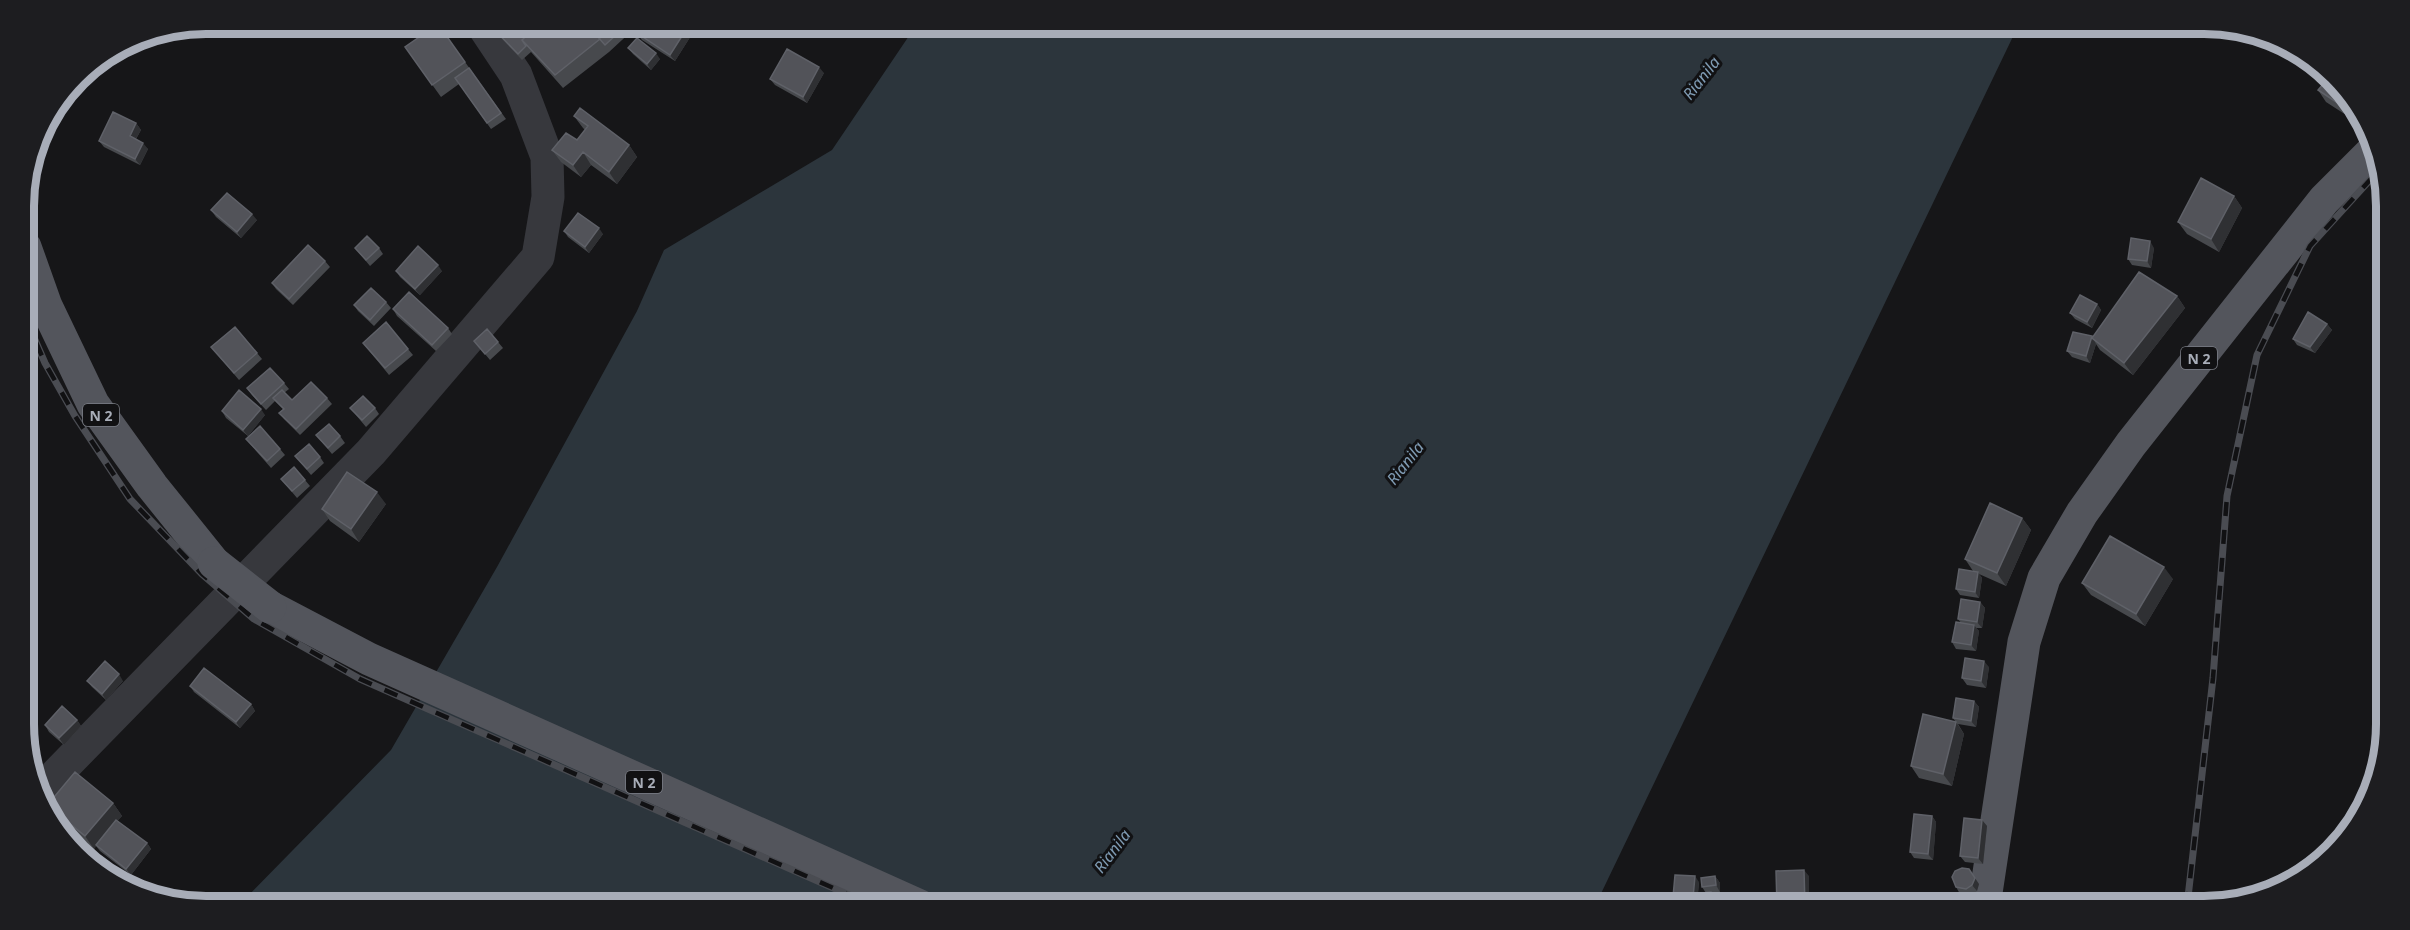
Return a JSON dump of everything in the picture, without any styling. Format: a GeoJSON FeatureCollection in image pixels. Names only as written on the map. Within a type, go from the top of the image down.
{"type":"FeatureCollection","features":[{"type":"Feature","properties":{"kind":"main road","name":"N 2"},"geometry":{"type":"LineString","coordinates":[[1986,895],[2024,642],[2043,578],[2082,513],[2131,444],[2325,200],[2368,156]]}},
{"type":"Feature","properties":{"kind":"main road","name":"N 2"},"geometry":{"type":"LineString","coordinates":[[35,275],[46,306],[93,404],[152,486],[214,563],[270,607],[369,659],[897,896]]}},
{"type":"Feature","properties":{"kind":"street"},"geometry":{"type":"LineString","coordinates":[[46,785],[371,452],[538,257],[548,197],[547,157],[516,75],[489,34]]}},
{"type":"Feature","properties":{"kind":"water","name":"Rianila"},"geometry":{"type":"Polygon","coordinates":[[[910,34],[2014,34],[1600,895],[248,896],[391,750],[497,567],[637,311],[664,250],[832,150],[910,34]]]}},
{"type":"Feature","properties":{"kind":"building"},"geometry":{"type":"Polygon","coordinates":[[[424,34],[445,34],[465,62],[432,85],[405,47],[424,34]]]}},
{"type":"Feature","properties":{"kind":"building"},"geometry":{"type":"Polygon","coordinates":[[[499,34],[529,34],[522,40],[526,46],[518,54],[499,34]]]}},
{"type":"Feature","properties":{"kind":"building"},"geometry":{"type":"Polygon","coordinates":[[[529,34],[595,34],[600,39],[555,75],[522,40],[529,34]]]}},
{"type":"Feature","properties":{"kind":"building"},"geometry":{"type":"Polygon","coordinates":[[[595,34],[617,34],[605,45],[595,34]]]}},
{"type":"Feature","properties":{"kind":"building"},"geometry":{"type":"Polygon","coordinates":[[[638,34],[683,34],[670,55],[638,34]]]}},
{"type":"Feature","properties":{"kind":"building"},"geometry":{"type":"Polygon","coordinates":[[[637,38],[656,53],[647,64],[628,48],[637,38]]]}},
{"type":"Feature","properties":{"kind":"building"},"geometry":{"type":"Polygon","coordinates":[[[787,49],[819,67],[803,97],[770,79],[787,49]]]}},
{"type":"Feature","properties":{"kind":"building"},"geometry":{"type":"Polygon","coordinates":[[[469,68],[501,113],[487,123],[455,78],[469,68]]]}},
{"type":"Feature","properties":{"kind":"building"},"geometry":{"type":"Polygon","coordinates":[[[2323,84],[2343,106],[2318,90],[2323,84]]]}},
{"type":"Feature","properties":{"kind":"building"},"geometry":{"type":"Polygon","coordinates":[[[580,108],[629,145],[609,172],[583,152],[573,165],[552,150],[566,133],[577,140],[588,126],[574,116],[580,108]]]}},
{"type":"Feature","properties":{"kind":"building"},"geometry":{"type":"Polygon","coordinates":[[[113,112],[136,123],[130,136],[143,143],[135,159],[99,141],[113,112]]]}},
{"type":"Feature","properties":{"kind":"building"},"geometry":{"type":"Polygon","coordinates":[[[2201,178],[2234,196],[2211,239],[2178,222],[2201,178]]]}},
{"type":"Feature","properties":{"kind":"building"},"geometry":{"type":"Polygon","coordinates":[[[227,193],[252,214],[237,232],[211,210],[227,193]]]}},
{"type":"Feature","properties":{"kind":"building"},"geometry":{"type":"Polygon","coordinates":[[[578,213],[599,228],[585,247],[564,231],[578,213]]]}},
{"type":"Feature","properties":{"kind":"building"},"geometry":{"type":"Polygon","coordinates":[[[367,236],[379,248],[366,260],[355,248],[367,236]]]}},
{"type":"Feature","properties":{"kind":"building"},"geometry":{"type":"Polygon","coordinates":[[[2131,238],[2150,241],[2147,261],[2128,259],[2131,238]]]}},
{"type":"Feature","properties":{"kind":"building"},"geometry":{"type":"Polygon","coordinates":[[[308,245],[325,261],[289,299],[272,283],[308,245]]]}},
{"type":"Feature","properties":{"kind":"building"},"geometry":{"type":"Polygon","coordinates":[[[418,246],[438,265],[415,289],[396,271],[418,246]]]}},
{"type":"Feature","properties":{"kind":"building"},"geometry":{"type":"Polygon","coordinates":[[[2139,272],[2177,296],[2124,363],[2092,338],[2139,272]]]}},
{"type":"Feature","properties":{"kind":"building"},"geometry":{"type":"Polygon","coordinates":[[[371,288],[386,302],[370,320],[354,305],[371,288]]]}},
{"type":"Feature","properties":{"kind":"building"},"geometry":{"type":"Polygon","coordinates":[[[409,292],[448,328],[432,345],[393,309],[409,292]]]}},
{"type":"Feature","properties":{"kind":"building"},"geometry":{"type":"Polygon","coordinates":[[[2080,295],[2097,304],[2087,322],[2070,313],[2080,295]]]}},
{"type":"Feature","properties":{"kind":"building"},"geometry":{"type":"Polygon","coordinates":[[[2308,312],[2327,324],[2310,347],[2293,339],[2308,312]]]}},
{"type":"Feature","properties":{"kind":"building"},"geometry":{"type":"Polygon","coordinates":[[[386,322],[408,349],[385,368],[363,343],[386,322]]]}},
{"type":"Feature","properties":{"kind":"building"},"geometry":{"type":"Polygon","coordinates":[[[235,327],[257,353],[234,373],[211,347],[235,327]]]}},
{"type":"Feature","properties":{"kind":"building"},"geometry":{"type":"Polygon","coordinates":[[[487,329],[498,342],[485,354],[474,341],[487,329]]]}},
{"type":"Feature","properties":{"kind":"building"},"geometry":{"type":"Polygon","coordinates":[[[2073,332],[2092,336],[2086,356],[2067,351],[2073,332]]]}},
{"type":"Feature","properties":{"kind":"building"},"geometry":{"type":"Polygon","coordinates":[[[270,368],[284,383],[261,404],[247,388],[270,368]]]}},
{"type":"Feature","properties":{"kind":"building"},"geometry":{"type":"Polygon","coordinates":[[[311,382],[327,398],[296,429],[279,413],[284,409],[273,398],[282,390],[292,400],[311,382]]]}},
{"type":"Feature","properties":{"kind":"building"},"geometry":{"type":"Polygon","coordinates":[[[239,390],[261,409],[243,430],[222,411],[239,390]]]}},
{"type":"Feature","properties":{"kind":"building"},"geometry":{"type":"Polygon","coordinates":[[[363,396],[375,408],[362,420],[350,408],[363,396]]]}},
{"type":"Feature","properties":{"kind":"building"},"geometry":{"type":"Polygon","coordinates":[[[329,424],[340,436],[328,448],[316,435],[329,424]]]}},
{"type":"Feature","properties":{"kind":"building"},"geometry":{"type":"Polygon","coordinates":[[[260,426],[280,449],[267,461],[246,439],[260,426]]]}},
{"type":"Feature","properties":{"kind":"building"},"geometry":{"type":"Polygon","coordinates":[[[309,444],[320,457],[307,469],[295,456],[309,444]]]}},
{"type":"Feature","properties":{"kind":"building"},"geometry":{"type":"Polygon","coordinates":[[[294,467],[305,480],[292,491],[281,479],[294,467]]]}},
{"type":"Feature","properties":{"kind":"building"},"geometry":{"type":"Polygon","coordinates":[[[347,472],[377,492],[351,529],[322,509],[347,472]]]}},
{"type":"Feature","properties":{"kind":"building"},"geometry":{"type":"Polygon","coordinates":[[[1990,503],[2022,518],[1997,573],[1965,559],[1990,503]]]}},
{"type":"Feature","properties":{"kind":"building"},"geometry":{"type":"Polygon","coordinates":[[[2110,536],[2164,567],[2136,614],[2082,583],[2110,536]]]}},
{"type":"Feature","properties":{"kind":"building"},"geometry":{"type":"Polygon","coordinates":[[[1959,569],[1978,572],[1975,592],[1956,589],[1959,569]]]}},
{"type":"Feature","properties":{"kind":"building"},"geometry":{"type":"Polygon","coordinates":[[[1961,599],[1980,602],[1977,622],[1958,619],[1961,599]]]}},
{"type":"Feature","properties":{"kind":"building"},"geometry":{"type":"Polygon","coordinates":[[[1956,622],[1974,625],[1971,645],[1952,642],[1956,622]]]}},
{"type":"Feature","properties":{"kind":"building"},"geometry":{"type":"Polygon","coordinates":[[[1965,658],[1984,661],[1981,681],[1962,678],[1965,658]]]}},
{"type":"Feature","properties":{"kind":"building"},"geometry":{"type":"Polygon","coordinates":[[[105,661],[119,674],[102,694],[87,681],[105,661]]]}},
{"type":"Feature","properties":{"kind":"building"},"geometry":{"type":"Polygon","coordinates":[[[204,668],[251,704],[236,722],[190,686],[204,668]]]}},
{"type":"Feature","properties":{"kind":"building"},"geometry":{"type":"Polygon","coordinates":[[[1956,698],[1974,701],[1971,721],[1953,718],[1956,698]]]}},
{"type":"Feature","properties":{"kind":"building"},"geometry":{"type":"Polygon","coordinates":[[[62,706],[77,720],[59,738],[45,725],[62,706]]]}},
{"type":"Feature","properties":{"kind":"building"},"geometry":{"type":"Polygon","coordinates":[[[1923,714],[1956,722],[1943,774],[1911,766],[1923,714]]]}},
{"type":"Feature","properties":{"kind":"building"},"geometry":{"type":"Polygon","coordinates":[[[75,772],[113,803],[85,836],[64,819],[52,799],[75,772]]]}},
{"type":"Feature","properties":{"kind":"building"},"geometry":{"type":"Polygon","coordinates":[[[1914,814],[1932,816],[1928,854],[1910,852],[1914,814]]]}},
{"type":"Feature","properties":{"kind":"building"},"geometry":{"type":"Polygon","coordinates":[[[1964,818],[1982,820],[1978,858],[1960,856],[1964,818]]]}},
{"type":"Feature","properties":{"kind":"building"},"geometry":{"type":"Polygon","coordinates":[[[116,820],[147,843],[126,869],[96,845],[116,820]]]}},
{"type":"Feature","properties":{"kind":"building"},"geometry":{"type":"Polygon","coordinates":[[[1962,868],[1969,869],[1975,878],[1972,885],[1966,889],[1956,887],[1952,877],[1955,871],[1962,868]]]}},
{"type":"Feature","properties":{"kind":"building"},"geometry":{"type":"Polygon","coordinates":[[[1804,870],[1805,895],[1777,895],[1776,871],[1804,870]]]}},
{"type":"Feature","properties":{"kind":"building"},"geometry":{"type":"Polygon","coordinates":[[[1675,875],[1695,876],[1693,895],[1673,895],[1675,875]]]}},
{"type":"Feature","properties":{"kind":"building"},"geometry":{"type":"Polygon","coordinates":[[[1715,876],[1716,885],[1702,887],[1701,878],[1715,876]]]}},
{"type":"Feature","properties":{"kind":"building"},"geometry":{"type":"Polygon","coordinates":[[[1711,892],[1712,895],[1702,895],[1702,893],[1711,892]]]}},
{"type":"Feature","properties":{"kind":"railway"},"geometry":{"type":"LineString","coordinates":[[2188,895],[2213,678],[2227,496],[2257,355],[2310,246],[2373,177]]}},
{"type":"Feature","properties":{"kind":"railway"},"geometry":{"type":"LineString","coordinates":[[35,339],[45,363],[75,416],[130,499],[202,574],[254,619],[360,679],[851,896]]}}]}
